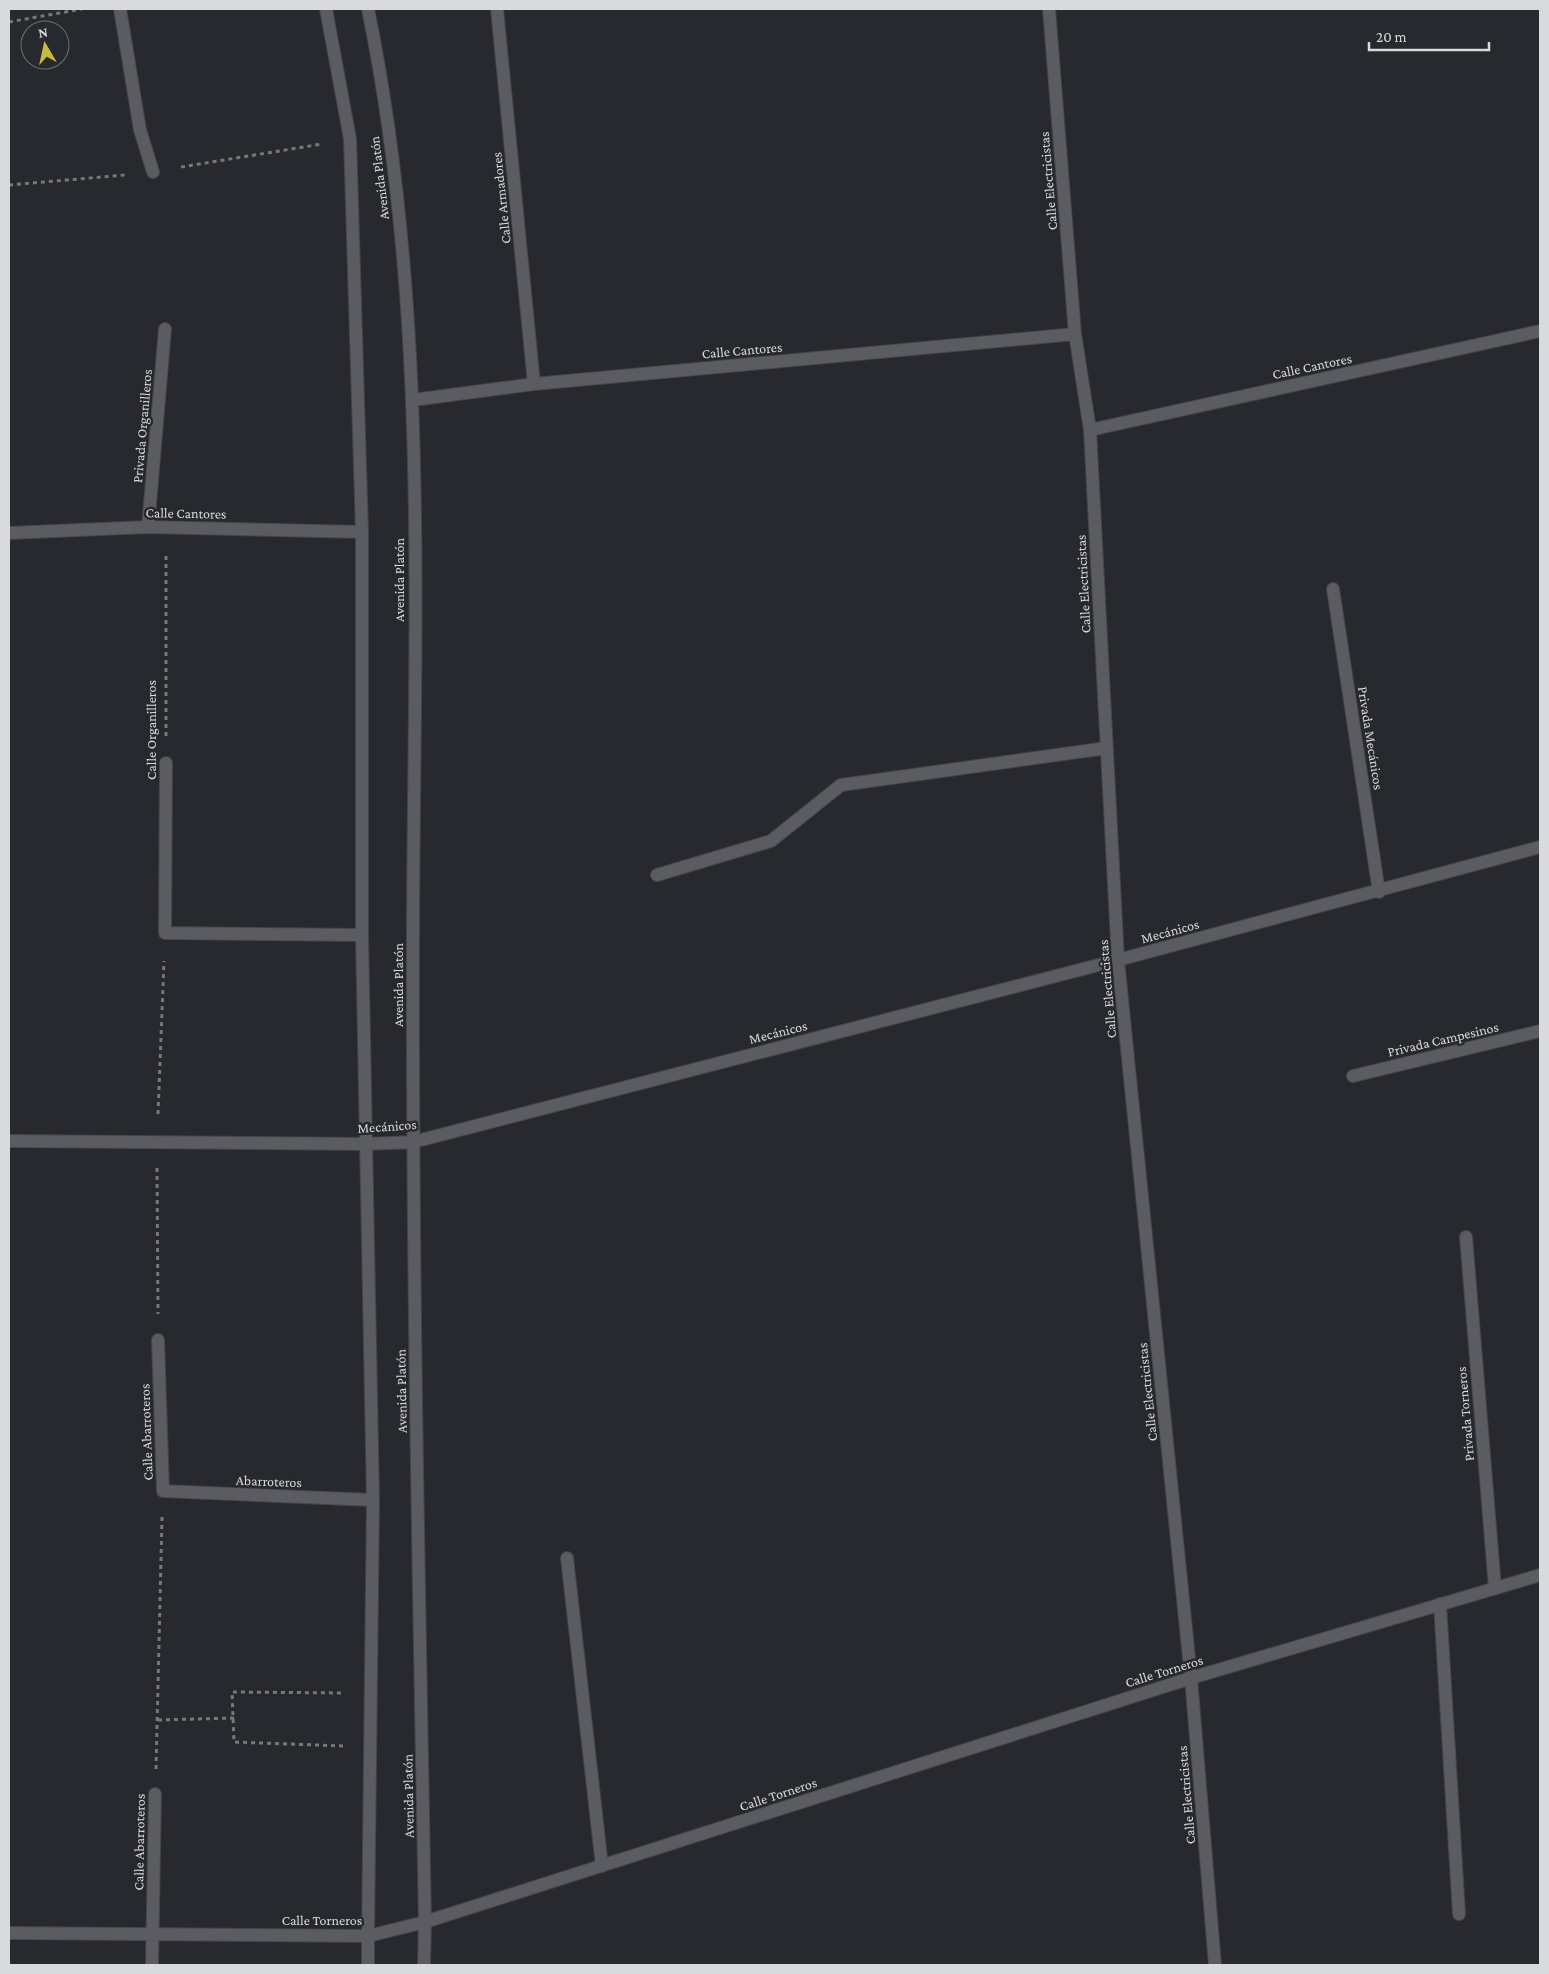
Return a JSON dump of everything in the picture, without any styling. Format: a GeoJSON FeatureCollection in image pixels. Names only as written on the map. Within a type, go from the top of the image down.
{"type":"FeatureCollection","features":[{"type":"Feature","properties":{"kind":"street"},"geometry":{"type":"LineString","coordinates":[[120,9],[140,130],[152,172]]}},
{"type":"Feature","properties":{"kind":"street","name":"Avenida Platón"},"geometry":{"type":"LineString","coordinates":[[326,9],[350,139],[362,532],[362,935],[373,1500],[368,1965]]}},
{"type":"Feature","properties":{"kind":"street","name":"Avenida Platón"},"geometry":{"type":"LineString","coordinates":[[368,9],[382,80],[405,266],[413,400],[413,1142],[425,1922],[424,1965]]}},
{"type":"Feature","properties":{"kind":"street","name":"Calle Armadores"},"geometry":{"type":"LineString","coordinates":[[497,9],[534,384]]}},
{"type":"Feature","properties":{"kind":"street","name":"Calle Electricistas"},"geometry":{"type":"LineString","coordinates":[[1048,9],[1075,334],[1090,430],[1118,960],[1191,1678],[1215,1965]]}},
{"type":"Feature","properties":{"kind":"street","name":"Privada Organilleros"},"geometry":{"type":"LineString","coordinates":[[148,527],[165,329]]}},
{"type":"Feature","properties":{"kind":"street","name":"Calle Cantores"},"geometry":{"type":"LineString","coordinates":[[1090,430],[1540,331]]}},
{"type":"Feature","properties":{"kind":"street","name":"Calle Cantores"},"geometry":{"type":"LineString","coordinates":[[413,400],[534,384],[1075,334]]}},
{"type":"Feature","properties":{"kind":"street","name":"Calle Cantores"},"geometry":{"type":"LineString","coordinates":[[9,533],[148,527],[362,532]]}},
{"type":"Feature","properties":{"kind":"street","name":"Privada Mecánicos"},"geometry":{"type":"LineString","coordinates":[[1333,589],[1379,892]]}},
{"type":"Feature","properties":{"kind":"street"},"geometry":{"type":"LineString","coordinates":[[658,875],[771,842],[827,794],[841,785],[1106,748]]}},
{"type":"Feature","properties":{"kind":"street","name":"Calle Organilleros"},"geometry":{"type":"LineString","coordinates":[[165,933],[166,764]]}},
{"type":"Feature","properties":{"kind":"street","name":"Mecánicos"},"geometry":{"type":"LineString","coordinates":[[9,1141],[367,1144],[413,1142],[1379,892],[1540,847]]}},
{"type":"Feature","properties":{"kind":"street"},"geometry":{"type":"LineString","coordinates":[[165,933],[362,935]]}},
{"type":"Feature","properties":{"kind":"street","name":"Privada Campesinos"},"geometry":{"type":"LineString","coordinates":[[1353,1076],[1540,1032]]}},
{"type":"Feature","properties":{"kind":"street","name":"Privada Torneros"},"geometry":{"type":"LineString","coordinates":[[1466,1237],[1495,1588]]}},
{"type":"Feature","properties":{"kind":"street","name":"Calle Abarroteros"},"geometry":{"type":"LineString","coordinates":[[158,1340],[163,1491]]}},
{"type":"Feature","properties":{"kind":"street","name":"Abarroteros"},"geometry":{"type":"LineString","coordinates":[[163,1491],[373,1500]]}},
{"type":"Feature","properties":{"kind":"street"},"geometry":{"type":"LineString","coordinates":[[567,1558],[602,1866]]}},
{"type":"Feature","properties":{"kind":"street","name":"Calle Torneros"},"geometry":{"type":"LineString","coordinates":[[9,1932],[368,1936],[425,1922],[1191,1678],[1540,1574]]}},
{"type":"Feature","properties":{"kind":"street"},"geometry":{"type":"LineString","coordinates":[[1440,1604],[1460,1914]]}},
{"type":"Feature","properties":{"kind":"street","name":"Calle Abarroteros"},"geometry":{"type":"LineString","coordinates":[[152,1965],[155,1794]]}},
{"type":"Feature","properties":{"kind":"path"},"geometry":{"type":"LineString","coordinates":[[9,22],[82,9]]}},
{"type":"Feature","properties":{"kind":"path","name":"Calle Organilleros"},"geometry":{"type":"LineString","coordinates":[[166,764],[167,527]]}},
{"type":"Feature","properties":{"kind":"path"},"geometry":{"type":"LineString","coordinates":[[158,1340],[156,1142],[165,933]]}},
{"type":"Feature","properties":{"kind":"path","name":"Calle Abarroteros"},"geometry":{"type":"LineString","coordinates":[[155,1794],[163,1491]]}},
{"type":"Feature","properties":{"kind":"path"},"geometry":{"type":"LineString","coordinates":[[370,1694],[232,1692],[234,1742],[370,1747]]}},
{"type":"Feature","properties":{"kind":"path"},"geometry":{"type":"LineString","coordinates":[[158,1720],[234,1718]]}}]}
